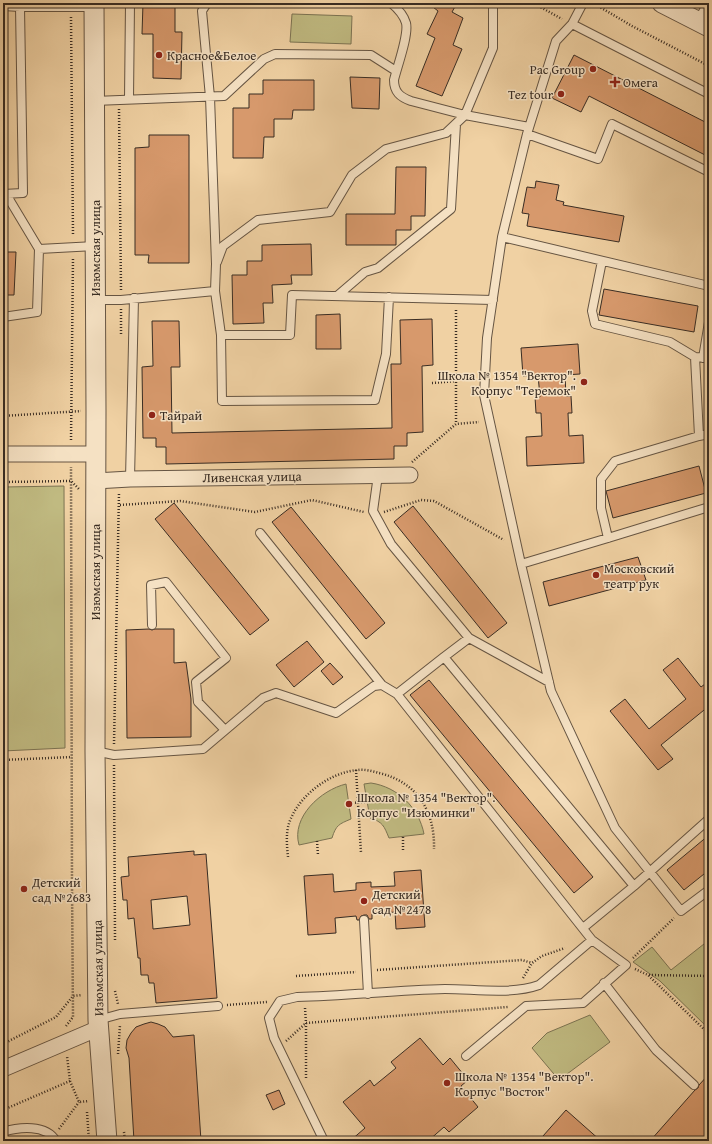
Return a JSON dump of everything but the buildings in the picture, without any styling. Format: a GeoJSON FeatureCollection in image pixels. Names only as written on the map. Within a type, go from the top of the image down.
{"type":"FeatureCollection","features":[{"type":"Feature","properties":{"kind":"street"},"geometry":{"type":"LineString","coordinates":[[662,3],[704,24]]}},
{"type":"Feature","properties":{"kind":"street","name":"Изюмская улица"},"geometry":{"type":"LineString","coordinates":[[94,5],[96,411],[95,752],[107,993],[98,1024],[107,1141]]}},
{"type":"Feature","properties":{"kind":"street"},"geometry":{"type":"LineString","coordinates":[[3,454],[95,454]]}},
{"type":"Feature","properties":{"kind":"street","name":"Ливенская улица"},"geometry":{"type":"LineString","coordinates":[[95,486],[403,475]]}},
{"type":"Feature","properties":{"kind":"street"},"geometry":{"type":"LineString","coordinates":[[3,1069],[66,1042],[98,1024]]}},
{"type":"Feature","properties":{"kind":"lane"},"geometry":{"type":"LineString","coordinates":[[129,99],[130,3]]}},
{"type":"Feature","properties":{"kind":"lane"},"geometry":{"type":"LineString","coordinates":[[207,3],[202,11],[210,97],[216,264],[215,291],[222,335],[222,401],[375,400],[386,354],[389,298]]}},
{"type":"Feature","properties":{"kind":"lane"},"geometry":{"type":"LineString","coordinates":[[390,3],[401,14],[406,23],[406,33],[396,71],[394,87],[398,94],[403,98],[528,130],[598,159],[612,124],[709,172]]}},
{"type":"Feature","properties":{"kind":"lane"},"geometry":{"type":"LineString","coordinates":[[216,264],[223,246],[258,220],[330,212],[352,176],[386,149],[446,133],[456,124],[465,115],[493,48],[492,3]]}},
{"type":"Feature","properties":{"kind":"lane"},"geometry":{"type":"LineString","coordinates":[[583,3],[572,24],[556,41],[528,130],[502,237],[487,338],[484,395],[517,548],[551,691],[616,828],[650,872],[681,911],[709,890]]}},
{"type":"Feature","properties":{"kind":"lane"},"geometry":{"type":"LineString","coordinates":[[704,24],[708,3]]}},
{"type":"Feature","properties":{"kind":"lane"},"geometry":{"type":"LineString","coordinates":[[3,6],[19,5],[71,7],[94,5]]}},
{"type":"Feature","properties":{"kind":"lane"},"geometry":{"type":"LineString","coordinates":[[4,194],[23,194],[19,5]]}},
{"type":"Feature","properties":{"kind":"lane"},"geometry":{"type":"LineString","coordinates":[[572,24],[709,94]]}},
{"type":"Feature","properties":{"kind":"lane"},"geometry":{"type":"LineString","coordinates":[[94,101],[224,96],[264,59],[275,54],[371,55],[396,71]]}},
{"type":"Feature","properties":{"kind":"lane"},"geometry":{"type":"LineString","coordinates":[[337,296],[364,272],[378,268],[451,209],[456,124]]}},
{"type":"Feature","properties":{"kind":"lane"},"geometry":{"type":"LineString","coordinates":[[3,317],[37,312],[39,249],[4,194]]}},
{"type":"Feature","properties":{"kind":"lane"},"geometry":{"type":"LineString","coordinates":[[502,237],[709,286]]}},
{"type":"Feature","properties":{"kind":"lane"},"geometry":{"type":"LineString","coordinates":[[39,249],[95,246]]}},
{"type":"Feature","properties":{"kind":"lane"},"geometry":{"type":"LineString","coordinates":[[602,261],[592,311],[595,324],[670,342],[702,357]]}},
{"type":"Feature","properties":{"kind":"lane"},"geometry":{"type":"LineString","coordinates":[[95,300],[121,300],[215,291]]}},
{"type":"Feature","properties":{"kind":"lane"},"geometry":{"type":"LineString","coordinates":[[222,335],[290,335],[292,295],[492,300]]}},
{"type":"Feature","properties":{"kind":"lane"},"geometry":{"type":"LineString","coordinates":[[123,484],[134,298]]}},
{"type":"Feature","properties":{"kind":"lane"},"geometry":{"type":"LineString","coordinates":[[699,436],[702,357],[709,322]]}},
{"type":"Feature","properties":{"kind":"lane"},"geometry":{"type":"LineString","coordinates":[[608,538],[601,508],[601,479],[615,461],[699,436],[709,435]]}},
{"type":"Feature","properties":{"kind":"lane"},"geometry":{"type":"LineString","coordinates":[[378,475],[373,511],[391,544],[469,638],[549,682]]}},
{"type":"Feature","properties":{"kind":"lane"},"geometry":{"type":"LineString","coordinates":[[521,564],[709,507]]}},
{"type":"Feature","properties":{"kind":"lane"},"geometry":{"type":"LineString","coordinates":[[260,533],[382,685],[398,694],[592,940],[626,965],[583,1002],[526,1006],[466,1056]]}},
{"type":"Feature","properties":{"kind":"lane"},"geometry":{"type":"LineString","coordinates":[[152,625],[151,585],[166,582],[226,658],[196,682],[198,702],[225,730]]}},
{"type":"Feature","properties":{"kind":"lane"},"geometry":{"type":"LineString","coordinates":[[398,694],[469,638]]}},
{"type":"Feature","properties":{"kind":"lane"},"geometry":{"type":"LineString","coordinates":[[444,657],[634,886]]}},
{"type":"Feature","properties":{"kind":"lane"},"geometry":{"type":"LineString","coordinates":[[95,752],[114,754],[203,749],[263,698],[276,693],[336,713],[374,686],[382,685]]}},
{"type":"Feature","properties":{"kind":"lane"},"geometry":{"type":"LineString","coordinates":[[583,928],[634,886],[709,819]]}},
{"type":"Feature","properties":{"kind":"lane"},"geometry":{"type":"LineString","coordinates":[[364,920],[368,994]]}},
{"type":"Feature","properties":{"kind":"lane"},"geometry":{"type":"LineString","coordinates":[[324,1141],[274,1038],[269,1018],[280,1001],[304,997],[444,989],[512,990],[531,988],[539,985],[592,940]]}},
{"type":"Feature","properties":{"kind":"lane"},"geometry":{"type":"LineString","coordinates":[[604,983],[656,1050],[694,1085]]}},
{"type":"Feature","properties":{"kind":"lane"},"geometry":{"type":"LineString","coordinates":[[98,1024],[120,1014],[218,1006]]}},
{"type":"Feature","properties":{"kind":"lane"},"geometry":{"type":"LineString","coordinates":[[3,1132],[15,1128],[38,1128],[55,1139]]}},
{"type":"Feature","properties":{"kind":"path"},"geometry":{"type":"LineString","coordinates":[[532,3],[572,24]]}},
{"type":"Feature","properties":{"kind":"path"},"geometry":{"type":"LineString","coordinates":[[593,3],[632,26],[709,66]]}},
{"type":"Feature","properties":{"kind":"path"},"geometry":{"type":"LineString","coordinates":[[3,1110],[70,1081],[65,1027],[73,1017],[74,996],[72,884],[71,410],[73,247],[71,7]]}},
{"type":"Feature","properties":{"kind":"path"},"geometry":{"type":"LineString","coordinates":[[119,100],[121,340]]}},
{"type":"Feature","properties":{"kind":"path"},"geometry":{"type":"LineString","coordinates":[[456,299],[456,424]]}},
{"type":"Feature","properties":{"kind":"path"},"geometry":{"type":"LineString","coordinates":[[432,383],[456,381]]}},
{"type":"Feature","properties":{"kind":"path"},"geometry":{"type":"LineString","coordinates":[[3,416],[71,410],[96,411]]}},
{"type":"Feature","properties":{"kind":"path"},"geometry":{"type":"LineString","coordinates":[[403,475],[456,424],[489,422]]}},
{"type":"Feature","properties":{"kind":"path"},"geometry":{"type":"LineString","coordinates":[[3,482],[71,481],[80,490],[95,486],[123,484],[120,505],[114,754],[115,946]]}},
{"type":"Feature","properties":{"kind":"path"},"geometry":{"type":"LineString","coordinates":[[120,505],[180,501],[255,512],[312,500],[375,514],[421,500],[434,501],[517,548]]}},
{"type":"Feature","properties":{"kind":"path"},"geometry":{"type":"LineString","coordinates":[[3,760],[72,757]]}},
{"type":"Feature","properties":{"kind":"path"},"geometry":{"type":"LineString","coordinates":[[356,770],[361,853]]}},
{"type":"Feature","properties":{"kind":"path"},"geometry":{"type":"LineString","coordinates":[[288,857],[286,845],[289,825],[302,801],[322,782],[339,774],[356,770],[372,771],[392,776],[411,790],[426,808],[433,828],[434,849]]}},
{"type":"Feature","properties":{"kind":"path"},"geometry":{"type":"LineString","coordinates":[[349,803],[367,802]]}},
{"type":"Feature","properties":{"kind":"path"},"geometry":{"type":"LineString","coordinates":[[403,836],[403,851]]}},
{"type":"Feature","properties":{"kind":"path"},"geometry":{"type":"LineString","coordinates":[[317,841],[318,855]]}},
{"type":"Feature","properties":{"kind":"path"},"geometry":{"type":"LineString","coordinates":[[681,911],[626,965],[648,976],[709,1034]]}},
{"type":"Feature","properties":{"kind":"path"},"geometry":{"type":"LineString","coordinates":[[520,983],[532,963],[542,956],[569,947]]}},
{"type":"Feature","properties":{"kind":"path"},"geometry":{"type":"LineString","coordinates":[[296,976],[522,960],[532,963]]}},
{"type":"Feature","properties":{"kind":"path"},"geometry":{"type":"LineString","coordinates":[[648,976],[709,976]]}},
{"type":"Feature","properties":{"kind":"path"},"geometry":{"type":"LineString","coordinates":[[3,1044],[56,1017],[74,996],[107,993],[115,985]]}},
{"type":"Feature","properties":{"kind":"path"},"geometry":{"type":"LineString","coordinates":[[107,993],[120,1014],[118,1056]]}},
{"type":"Feature","properties":{"kind":"path"},"geometry":{"type":"LineString","coordinates":[[304,997],[306,1024],[306,1104]]}},
{"type":"Feature","properties":{"kind":"path"},"geometry":{"type":"LineString","coordinates":[[218,1006],[280,1001]]}},
{"type":"Feature","properties":{"kind":"path"},"geometry":{"type":"LineString","coordinates":[[278,1048],[306,1024],[526,1006]]}},
{"type":"Feature","properties":{"kind":"path"},"geometry":{"type":"LineString","coordinates":[[86,1101],[89,1141]]}},
{"type":"Feature","properties":{"kind":"path"},"geometry":{"type":"LineString","coordinates":[[55,1139],[79,1102]]}},
{"type":"Feature","properties":{"kind":"path"},"geometry":{"type":"LineString","coordinates":[[124,1127],[125,1141]]}},
{"type":"Feature","properties":{"kind":"shaded area"},"geometry":{"type":"Polygon","coordinates":[[[292,14],[352,16],[351,44],[290,42],[292,14]]]}},
{"type":"Feature","properties":{"kind":"shaded area"},"geometry":{"type":"Polygon","coordinates":[[[64,486],[65,748],[3,751],[3,487],[64,486]]]}},
{"type":"Feature","properties":{"kind":"shaded area"},"geometry":{"type":"Polygon","coordinates":[[[371,783],[390,789],[406,800],[417,816],[424,834],[389,838],[382,825],[378,821],[370,818],[364,784],[371,783]]]}},
{"type":"Feature","properties":{"kind":"shaded area"},"geometry":{"type":"Polygon","coordinates":[[[346,784],[351,819],[338,826],[332,838],[299,845],[299,824],[310,806],[327,792],[346,784]]]}},
{"type":"Feature","properties":{"kind":"shaded area"},"geometry":{"type":"Polygon","coordinates":[[[709,940],[709,1029],[660,981],[633,962],[652,947],[671,970],[709,940]]]}},
{"type":"Feature","properties":{"kind":"shaded area"},"geometry":{"type":"Polygon","coordinates":[[[590,1015],[610,1042],[559,1080],[532,1048],[547,1033],[590,1015]]]}},
{"type":"Feature","properties":{"kind":"place","name":"Красное&Белое"},"geometry":{"type":"Point","coordinates":[159,55]}},
{"type":"Feature","properties":{"kind":"place","name":"Pac Group"},"geometry":{"type":"Point","coordinates":[593,69]}},
{"type":"Feature","properties":{"kind":"place","name":"Омега"},"geometry":{"type":"Point","coordinates":[615,82]}},
{"type":"Feature","properties":{"kind":"place","name":"Tez tour"},"geometry":{"type":"Point","coordinates":[561,94]}},
{"type":"Feature","properties":{"kind":"place","name":"Школа № 1354 \"Вектор\". Корпус \"Теремок\""},"geometry":{"type":"Point","coordinates":[584,382]}},
{"type":"Feature","properties":{"kind":"place","name":"Тайрай"},"geometry":{"type":"Point","coordinates":[152,415]}},
{"type":"Feature","properties":{"kind":"place","name":"Московский театр рук"},"geometry":{"type":"Point","coordinates":[596,575]}},
{"type":"Feature","properties":{"kind":"place","name":"Школа № 1354 \"Вектор\". Корпус \"Изюминки\""},"geometry":{"type":"Point","coordinates":[349,804]}},
{"type":"Feature","properties":{"kind":"place","name":"Детский сад №2683"},"geometry":{"type":"Point","coordinates":[24,889]}},
{"type":"Feature","properties":{"kind":"place","name":"Детский сад №2478"},"geometry":{"type":"Point","coordinates":[364,901]}},
{"type":"Feature","properties":{"kind":"place","name":"Школа № 1354 \"Вектор\". Корпус \"Восток\""},"geometry":{"type":"Point","coordinates":[447,1083]}}]}
